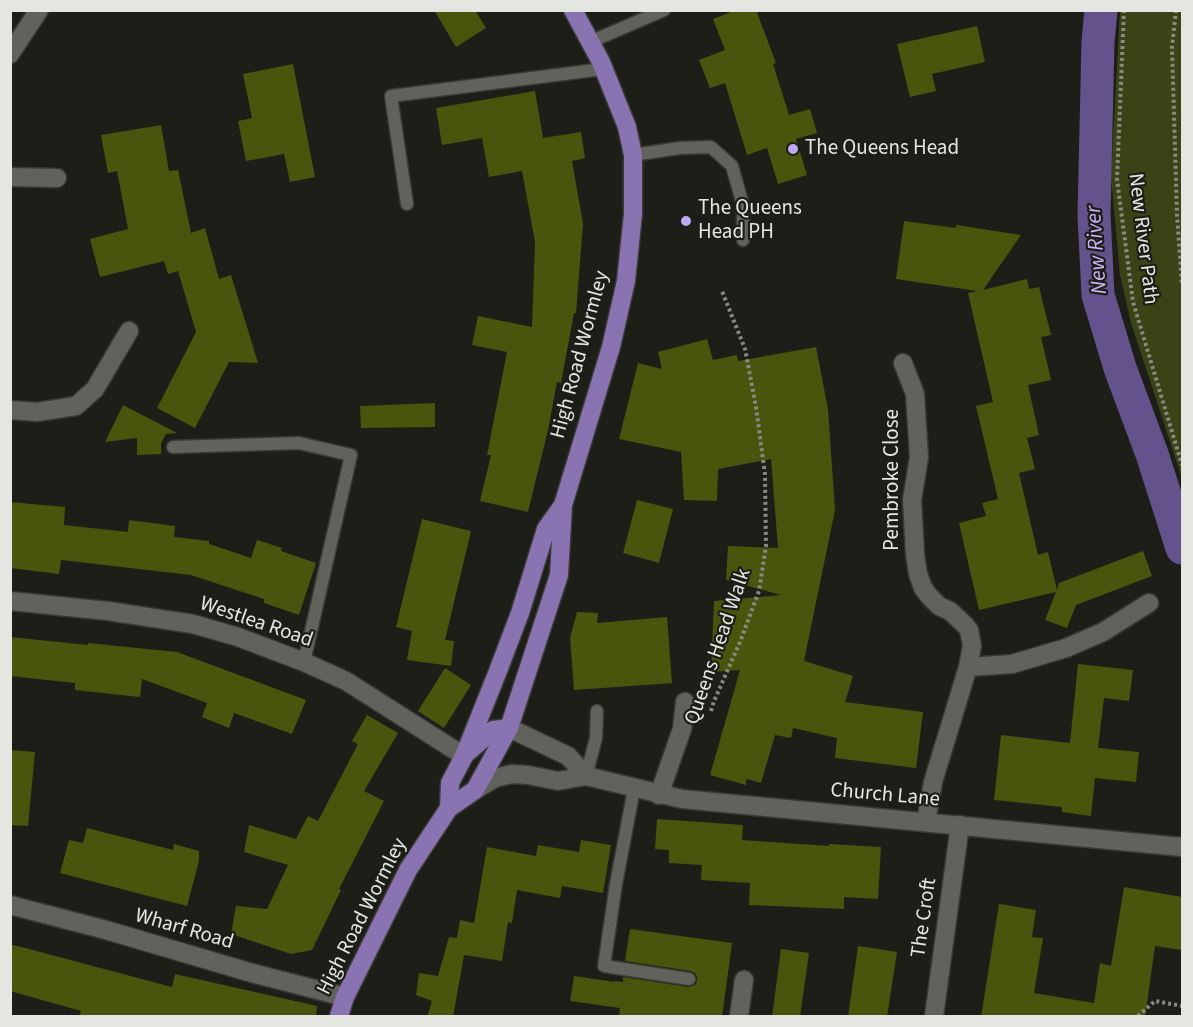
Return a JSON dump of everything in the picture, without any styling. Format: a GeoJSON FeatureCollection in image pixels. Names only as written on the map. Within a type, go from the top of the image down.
{"type":"FeatureCollection","features":[{"type":"Feature","properties":{"kind":"main road","name":"High Road Wormley"},"geometry":{"type":"LineString","coordinates":[[339,1017],[345,997],[408,870],[449,808],[475,790],[509,728],[559,575],[563,505],[610,347],[626,281],[633,214],[633,155],[627,127],[603,69],[573,10]]}},
{"type":"Feature","properties":{"kind":"main road","name":"High Road Wormley"},"geometry":{"type":"LineString","coordinates":[[449,808],[450,783],[464,756],[520,613],[546,529],[563,505]]}},
{"type":"Feature","properties":{"kind":"main road"},"geometry":{"type":"LineString","coordinates":[[464,756],[493,730],[509,728]]}},
{"type":"Feature","properties":{"kind":"street"},"geometry":{"type":"LineString","coordinates":[[10,54],[39,10]]}},
{"type":"Feature","properties":{"kind":"street"},"geometry":{"type":"LineString","coordinates":[[10,177],[57,178]]}},
{"type":"Feature","properties":{"kind":"street"},"geometry":{"type":"LineString","coordinates":[[10,410],[37,412],[76,406],[95,389],[129,331]]}},
{"type":"Feature","properties":{"kind":"street","name":"Pembroke Close"},"geometry":{"type":"LineString","coordinates":[[903,363],[915,394],[919,457],[912,500],[918,574],[929,596],[939,606],[959,619],[969,630],[972,646],[968,667],[933,782],[926,822]]}},
{"type":"Feature","properties":{"kind":"street","name":"Westlea Road"},"geometry":{"type":"LineString","coordinates":[[10,601],[108,611],[193,624],[238,637],[346,681],[464,756]]}},
{"type":"Feature","properties":{"kind":"street"},"geometry":{"type":"LineString","coordinates":[[968,667],[1012,664],[1066,648],[1103,632],[1149,603]]}},
{"type":"Feature","properties":{"kind":"street"},"geometry":{"type":"LineString","coordinates":[[659,795],[682,729],[685,702]]}},
{"type":"Feature","properties":{"kind":"street"},"geometry":{"type":"LineString","coordinates":[[509,728],[568,756],[586,776]]}},
{"type":"Feature","properties":{"kind":"street","name":"Church Lane"},"geometry":{"type":"LineString","coordinates":[[475,790],[495,778],[512,774],[558,781],[586,776],[659,795],[693,801],[1182,847]]}},
{"type":"Feature","properties":{"kind":"street","name":"The Croft"},"geometry":{"type":"LineString","coordinates":[[934,1017],[960,825]]}},
{"type":"Feature","properties":{"kind":"street","name":"Wharf Road"},"geometry":{"type":"LineString","coordinates":[[10,906],[106,930],[252,973],[345,997]]}},
{"type":"Feature","properties":{"kind":"street"},"geometry":{"type":"LineString","coordinates":[[739,1017],[744,980]]}},
{"type":"Feature","properties":{"kind":"lane"},"geometry":{"type":"LineString","coordinates":[[590,42],[664,10]]}},
{"type":"Feature","properties":{"kind":"lane"},"geometry":{"type":"LineString","coordinates":[[406,204],[391,96],[603,69]]}},
{"type":"Feature","properties":{"kind":"lane"},"geometry":{"type":"LineString","coordinates":[[633,155],[680,148],[711,147],[732,166],[743,205],[744,240]]}},
{"type":"Feature","properties":{"kind":"lane"},"geometry":{"type":"LineString","coordinates":[[173,447],[299,443],[351,455],[304,662]]}},
{"type":"Feature","properties":{"kind":"lane"},"geometry":{"type":"LineString","coordinates":[[586,776],[596,738],[597,711]]}},
{"type":"Feature","properties":{"kind":"lane"},"geometry":{"type":"LineString","coordinates":[[634,789],[616,884],[604,966],[689,979]]}},
{"type":"Feature","properties":{"kind":"path","name":"New River Path"},"geometry":{"type":"LineString","coordinates":[[1124,10],[1117,179],[1133,302],[1182,465]]}},
{"type":"Feature","properties":{"kind":"path"},"geometry":{"type":"LineString","coordinates":[[1176,10],[1172,47],[1177,215],[1182,285]]}},
{"type":"Feature","properties":{"kind":"path","name":"Queens Head Walk"},"geometry":{"type":"LineString","coordinates":[[711,711],[759,591],[766,546],[765,474],[756,407],[745,349],[722,291]]}},
{"type":"Feature","properties":{"kind":"path"},"geometry":{"type":"LineString","coordinates":[[1138,1017],[1155,1001],[1182,1006]]}},
{"type":"Feature","properties":{"kind":"green space"},"geometry":{"type":"Polygon","coordinates":[[[1120,11],[1182,11],[1182,478],[1131,323],[1120,275],[1111,176],[1120,11]]]}},
{"type":"Feature","properties":{"kind":"building"},"geometry":{"type":"Polygon","coordinates":[[[434,10],[475,10],[486,28],[456,47],[434,10]]]}},
{"type":"Feature","properties":{"kind":"building"},"geometry":{"type":"Polygon","coordinates":[[[736,10],[756,10],[776,63],[773,64],[789,115],[810,109],[817,133],[796,139],[807,175],[778,184],[767,148],[747,155],[725,83],[710,88],[699,60],[725,50],[713,19],[736,10]]]}},
{"type":"Feature","properties":{"kind":"building"},"geometry":{"type":"Polygon","coordinates":[[[977,26],[985,62],[932,74],[936,91],[910,97],[897,44],[977,26]]]}},
{"type":"Feature","properties":{"kind":"building"},"geometry":{"type":"Polygon","coordinates":[[[293,64],[315,177],[290,182],[284,154],[246,161],[238,121],[252,118],[243,74],[293,64]]]}},
{"type":"Feature","properties":{"kind":"building"},"geometry":{"type":"Polygon","coordinates":[[[535,91],[543,138],[581,132],[585,158],[572,161],[583,224],[576,313],[574,313],[561,383],[557,382],[528,512],[480,501],[491,455],[487,455],[507,352],[472,345],[478,316],[532,327],[535,242],[522,171],[489,177],[482,138],[442,145],[436,108],[535,91]]]}},
{"type":"Feature","properties":{"kind":"building"},"geometry":{"type":"Polygon","coordinates":[[[161,125],[169,171],[178,170],[191,233],[205,228],[219,279],[231,275],[258,363],[229,362],[195,428],[157,408],[196,332],[178,271],[168,274],[164,261],[100,277],[90,239],[128,229],[117,171],[108,173],[101,135],[161,125]]]}},
{"type":"Feature","properties":{"kind":"building"},"geometry":{"type":"Polygon","coordinates":[[[904,221],[956,228],[956,225],[1021,235],[983,290],[1027,279],[1029,289],[1039,287],[1051,335],[1041,337],[1051,380],[1028,385],[1039,435],[1027,438],[1035,469],[1019,473],[1038,555],[1048,552],[1057,590],[1059,583],[1143,551],[1152,576],[1076,605],[1067,628],[1045,620],[1056,592],[979,610],[959,523],[986,516],[982,503],[998,499],[976,406],[993,402],[968,293],[977,291],[896,279],[904,221]]]}},
{"type":"Feature","properties":{"kind":"building"},"geometry":{"type":"Polygon","coordinates":[[[707,339],[713,360],[737,355],[738,361],[816,347],[828,409],[835,510],[804,661],[853,676],[845,702],[923,712],[916,768],[835,758],[837,738],[793,728],[791,738],[775,735],[761,783],[746,779],[746,785],[710,775],[740,670],[711,672],[714,601],[781,595],[726,580],[728,546],[778,548],[771,459],[718,469],[717,501],[684,500],[681,452],[619,439],[638,363],[662,369],[658,352],[707,339]]]}},
{"type":"Feature","properties":{"kind":"building"},"geometry":{"type":"Polygon","coordinates":[[[435,403],[435,427],[361,428],[360,406],[435,403]]]}},
{"type":"Feature","properties":{"kind":"building"},"geometry":{"type":"Polygon","coordinates":[[[123,405],[177,433],[166,434],[161,443],[161,454],[137,455],[137,438],[105,442],[123,405]]]}},
{"type":"Feature","properties":{"kind":"building"},"geometry":{"type":"Polygon","coordinates":[[[637,500],[673,509],[659,563],[623,553],[637,500]]]}},
{"type":"Feature","properties":{"kind":"building"},"geometry":{"type":"Polygon","coordinates":[[[10,502],[65,507],[64,525],[128,532],[129,520],[175,526],[174,537],[209,541],[209,544],[251,558],[257,540],[316,563],[299,615],[264,603],[264,599],[191,575],[61,560],[59,574],[10,568],[10,502]]]}},
{"type":"Feature","properties":{"kind":"building"},"geometry":{"type":"Polygon","coordinates":[[[422,519],[471,531],[445,640],[454,641],[451,666],[407,660],[412,631],[396,627],[422,519]]]}},
{"type":"Feature","properties":{"kind":"building"},"geometry":{"type":"Polygon","coordinates":[[[577,612],[598,613],[597,623],[667,617],[672,683],[574,690],[570,638],[577,612]]]}},
{"type":"Feature","properties":{"kind":"building"},"geometry":{"type":"Polygon","coordinates":[[[10,637],[177,652],[306,700],[292,734],[234,713],[229,728],[202,717],[207,703],[142,679],[140,697],[75,690],[75,683],[10,676],[10,637]]]}},
{"type":"Feature","properties":{"kind":"building"},"geometry":{"type":"Polygon","coordinates":[[[1078,664],[1133,670],[1129,701],[1104,698],[1098,748],[1139,752],[1136,782],[1095,778],[1091,816],[1062,812],[1062,807],[994,800],[1001,735],[1070,743],[1078,664]]]}},
{"type":"Feature","properties":{"kind":"building"},"geometry":{"type":"Polygon","coordinates":[[[445,668],[471,685],[444,728],[418,711],[445,668]]]}},
{"type":"Feature","properties":{"kind":"building"},"geometry":{"type":"Polygon","coordinates":[[[367,715],[398,733],[364,791],[384,801],[339,889],[341,890],[312,950],[291,954],[231,934],[236,906],[267,909],[288,865],[244,852],[249,825],[296,839],[308,816],[318,821],[358,744],[352,741],[367,715]]]}},
{"type":"Feature","properties":{"kind":"building"},"geometry":{"type":"Polygon","coordinates":[[[10,750],[35,752],[28,826],[10,825],[10,750]]]}},
{"type":"Feature","properties":{"kind":"building"},"geometry":{"type":"Polygon","coordinates":[[[657,819],[743,825],[742,840],[881,847],[878,899],[844,897],[844,909],[749,905],[750,883],[701,880],[702,865],[669,863],[669,850],[655,849],[657,819]]]}},
{"type":"Feature","properties":{"kind":"building"},"geometry":{"type":"Polygon","coordinates":[[[87,828],[173,850],[174,844],[199,851],[199,861],[187,906],[60,873],[69,840],[83,843],[87,828]]]}},
{"type":"Feature","properties":{"kind":"building"},"geometry":{"type":"Polygon","coordinates":[[[581,840],[611,845],[603,893],[562,886],[560,898],[517,890],[512,923],[508,922],[502,961],[464,955],[453,1017],[427,1017],[432,1001],[416,995],[419,973],[438,976],[449,937],[457,938],[460,920],[474,923],[487,847],[536,856],[538,845],[579,852],[581,840]]]}},
{"type":"Feature","properties":{"kind":"building"},"geometry":{"type":"Polygon","coordinates":[[[1124,887],[1182,897],[1182,950],[1155,946],[1145,1017],[981,1017],[999,904],[1036,910],[1032,937],[1043,938],[1034,993],[1094,1003],[1100,963],[1111,966],[1124,887]]]}},
{"type":"Feature","properties":{"kind":"building"},"geometry":{"type":"Polygon","coordinates":[[[630,929],[732,943],[722,1017],[619,1017],[620,1008],[570,1001],[574,976],[615,982],[623,982],[623,977],[688,987],[695,985],[697,977],[691,971],[625,961],[630,929]]]}},
{"type":"Feature","properties":{"kind":"building"},"geometry":{"type":"Polygon","coordinates":[[[10,944],[172,987],[175,974],[317,1006],[316,1017],[79,1017],[81,1011],[10,991],[10,944]]]}},
{"type":"Feature","properties":{"kind":"building"},"geometry":{"type":"Polygon","coordinates":[[[858,946],[897,952],[887,1017],[848,1017],[858,946]]]}},
{"type":"Feature","properties":{"kind":"building"},"geometry":{"type":"Polygon","coordinates":[[[781,949],[809,953],[800,1017],[772,1017],[781,949]]]}},
{"type":"Feature","properties":{"kind":"waterway","name":"New River"},"geometry":{"type":"LineString","coordinates":[[1101,10],[1098,42],[1094,215],[1098,295],[1120,368],[1152,454],[1182,548]]}},
{"type":"Feature","properties":{"kind":"place","name":"The Queens Head"},"geometry":{"type":"Point","coordinates":[793,149]}},
{"type":"Feature","properties":{"kind":"place","name":"The Queens Head PH"},"geometry":{"type":"Point","coordinates":[686,221]}}]}
